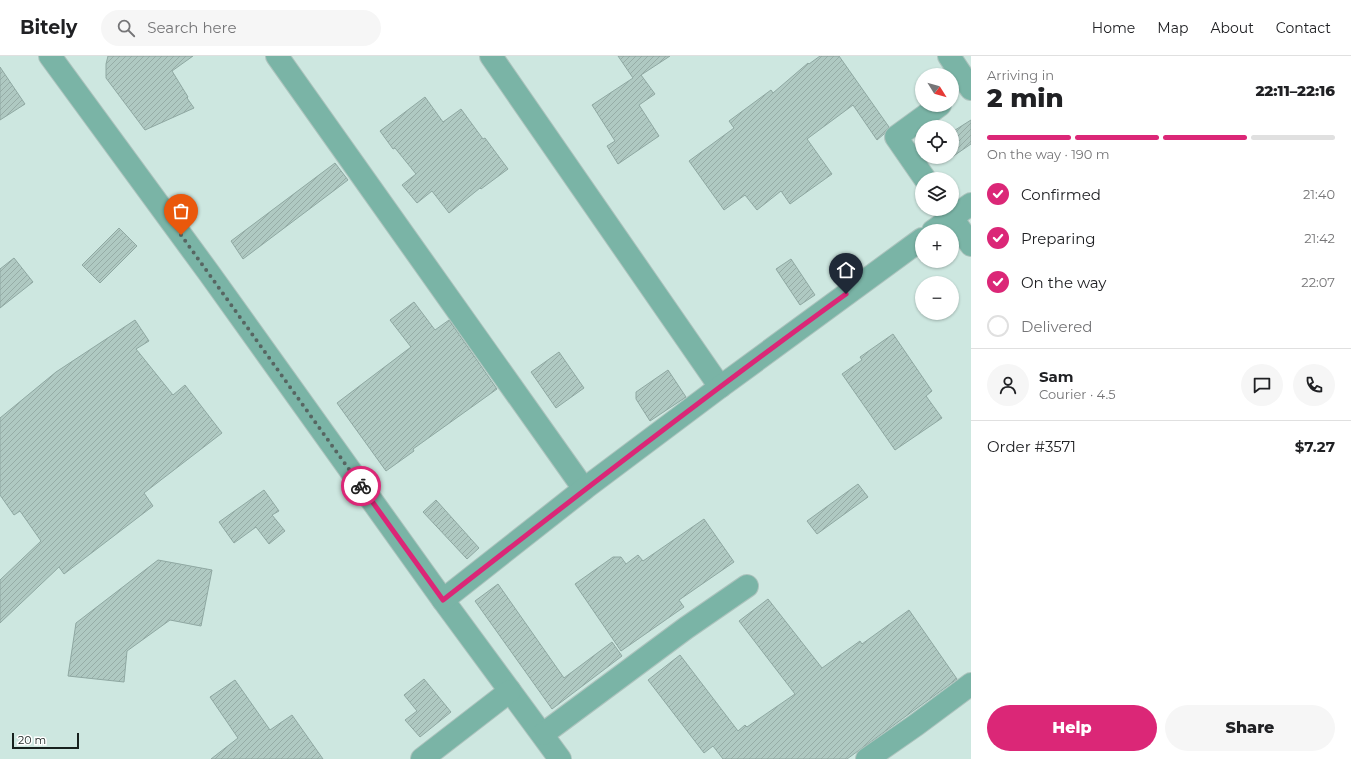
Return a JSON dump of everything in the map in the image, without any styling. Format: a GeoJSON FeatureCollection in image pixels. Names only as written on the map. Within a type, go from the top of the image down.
{"type":"FeatureCollection","features":[{"type":"Feature","properties":{"kind":"street"},"geometry":{"type":"LineString","coordinates":[[50,56],[209,273],[443,600],[560,759]]}},
{"type":"Feature","properties":{"kind":"street"},"geometry":{"type":"LineString","coordinates":[[278,56],[584,489]]}},
{"type":"Feature","properties":{"kind":"street"},"geometry":{"type":"LineString","coordinates":[[491,56],[720,386]]}},
{"type":"Feature","properties":{"kind":"street"},"geometry":{"type":"LineString","coordinates":[[949,56],[964,90]]}},
{"type":"Feature","properties":{"kind":"street"},"geometry":{"type":"LineString","coordinates":[[920,172],[896,137],[930,112]]}},
{"type":"Feature","properties":{"kind":"street"},"geometry":{"type":"LineString","coordinates":[[959,209],[971,204]]}},
{"type":"Feature","properties":{"kind":"street"},"geometry":{"type":"LineString","coordinates":[[939,224],[946,216]]}},
{"type":"Feature","properties":{"kind":"street"},"geometry":{"type":"LineString","coordinates":[[951,216],[971,244]]}},
{"type":"Feature","properties":{"kind":"street"},"geometry":{"type":"LineString","coordinates":[[443,600],[584,489],[720,386],[915,244]]}},
{"type":"Feature","properties":{"kind":"street"},"geometry":{"type":"LineString","coordinates":[[543,734],[686,628],[747,586]]}},
{"type":"Feature","properties":{"kind":"street"},"geometry":{"type":"LineString","coordinates":[[866,759],[916,725],[971,684]]}},
{"type":"Feature","properties":{"kind":"street"},"geometry":{"type":"LineString","coordinates":[[422,759],[510,691]]}},
{"type":"Feature","properties":{"kind":"building"},"geometry":{"type":"Polygon","coordinates":[[[108,56],[193,56],[172,71],[194,108],[145,130],[106,78],[106,64],[108,56]]]}},
{"type":"Feature","properties":{"kind":"building"},"geometry":{"type":"Polygon","coordinates":[[[618,56],[670,56],[641,75],[655,94],[639,105],[659,136],[618,164],[607,146],[615,141],[592,105],[633,78],[618,56]]]}},
{"type":"Feature","properties":{"kind":"building"},"geometry":{"type":"Polygon","coordinates":[[[820,56],[839,56],[889,127],[877,140],[853,105],[807,139],[832,174],[790,204],[781,191],[757,210],[745,195],[724,210],[689,161],[734,128],[729,121],[771,90],[773,93],[808,63],[809,64],[820,56]]]}},
{"type":"Feature","properties":{"kind":"building"},"geometry":{"type":"Polygon","coordinates":[[[0,67],[25,104],[0,120],[0,67]]]}},
{"type":"Feature","properties":{"kind":"building"},"geometry":{"type":"Polygon","coordinates":[[[425,97],[443,122],[461,109],[508,169],[481,189],[480,188],[449,213],[432,191],[417,203],[402,185],[416,174],[395,148],[393,149],[380,131],[425,97]]]}},
{"type":"Feature","properties":{"kind":"building"},"geometry":{"type":"Polygon","coordinates":[[[971,120],[971,144],[959,152],[959,128],[971,120]]]}},
{"type":"Feature","properties":{"kind":"building"},"geometry":{"type":"Polygon","coordinates":[[[335,163],[348,180],[243,259],[231,241],[335,163]]]}},
{"type":"Feature","properties":{"kind":"building"},"geometry":{"type":"Polygon","coordinates":[[[119,228],[137,246],[100,283],[82,265],[119,228]]]}},
{"type":"Feature","properties":{"kind":"building"},"geometry":{"type":"Polygon","coordinates":[[[14,258],[33,282],[0,308],[0,269],[14,258]]]}},
{"type":"Feature","properties":{"kind":"building"},"geometry":{"type":"Polygon","coordinates":[[[791,259],[815,295],[800,305],[776,269],[791,259]]]}},
{"type":"Feature","properties":{"kind":"building"},"geometry":{"type":"Polygon","coordinates":[[[414,302],[435,330],[449,320],[497,389],[413,449],[414,451],[386,471],[337,403],[411,347],[390,320],[414,302]]]}},
{"type":"Feature","properties":{"kind":"building"},"geometry":{"type":"Polygon","coordinates":[[[135,320],[149,341],[136,349],[173,395],[185,385],[222,433],[144,493],[153,506],[64,574],[59,567],[0,623],[0,580],[41,541],[20,511],[14,515],[0,495],[0,418],[56,372],[135,320]]]}},
{"type":"Feature","properties":{"kind":"building"},"geometry":{"type":"Polygon","coordinates":[[[893,334],[932,391],[926,396],[942,418],[895,450],[842,374],[862,360],[860,357],[893,334]]]}},
{"type":"Feature","properties":{"kind":"building"},"geometry":{"type":"Polygon","coordinates":[[[559,352],[584,388],[556,408],[531,372],[559,352]]]}},
{"type":"Feature","properties":{"kind":"building"},"geometry":{"type":"Polygon","coordinates":[[[668,370],[686,397],[650,421],[636,399],[636,392],[668,370]]]}},
{"type":"Feature","properties":{"kind":"building"},"geometry":{"type":"Polygon","coordinates":[[[858,484],[868,497],[817,534],[807,521],[858,484]]]}},
{"type":"Feature","properties":{"kind":"building"},"geometry":{"type":"Polygon","coordinates":[[[264,490],[279,511],[272,515],[285,531],[269,544],[256,527],[234,543],[219,522],[264,490]]]}},
{"type":"Feature","properties":{"kind":"building"},"geometry":{"type":"Polygon","coordinates":[[[436,500],[479,548],[467,559],[423,512],[436,500]]]}},
{"type":"Feature","properties":{"kind":"building"},"geometry":{"type":"Polygon","coordinates":[[[704,519],[734,562],[679,600],[684,607],[621,651],[575,584],[613,557],[621,557],[626,564],[638,555],[643,561],[704,519]]]}},
{"type":"Feature","properties":{"kind":"building"},"geometry":{"type":"Polygon","coordinates":[[[158,560],[212,570],[201,626],[170,620],[127,651],[124,682],[68,676],[76,623],[158,560]]]}},
{"type":"Feature","properties":{"kind":"building"},"geometry":{"type":"Polygon","coordinates":[[[498,584],[564,678],[612,642],[622,656],[552,709],[475,601],[498,584]]]}},
{"type":"Feature","properties":{"kind":"building"},"geometry":{"type":"Polygon","coordinates":[[[768,599],[822,668],[860,641],[862,644],[909,610],[957,679],[847,759],[723,759],[713,746],[704,753],[648,680],[680,655],[738,731],[745,725],[747,727],[795,694],[739,621],[768,599]]]}},
{"type":"Feature","properties":{"kind":"building"},"geometry":{"type":"Polygon","coordinates":[[[424,679],[451,712],[420,737],[405,720],[417,711],[404,695],[424,679]]]}},
{"type":"Feature","properties":{"kind":"building"},"geometry":{"type":"Polygon","coordinates":[[[235,680],[270,730],[292,715],[323,759],[211,759],[238,738],[210,697],[235,680]]]}},
{"type":"Feature","properties":{"kind":"way so far"},"geometry":{"type":"LineString","coordinates":[[181,235],[361,486]]}},
{"type":"Feature","properties":{"kind":"route"},"geometry":{"type":"LineString","coordinates":[[361,486],[443,600],[584,489],[720,386],[846,294]]}}]}
